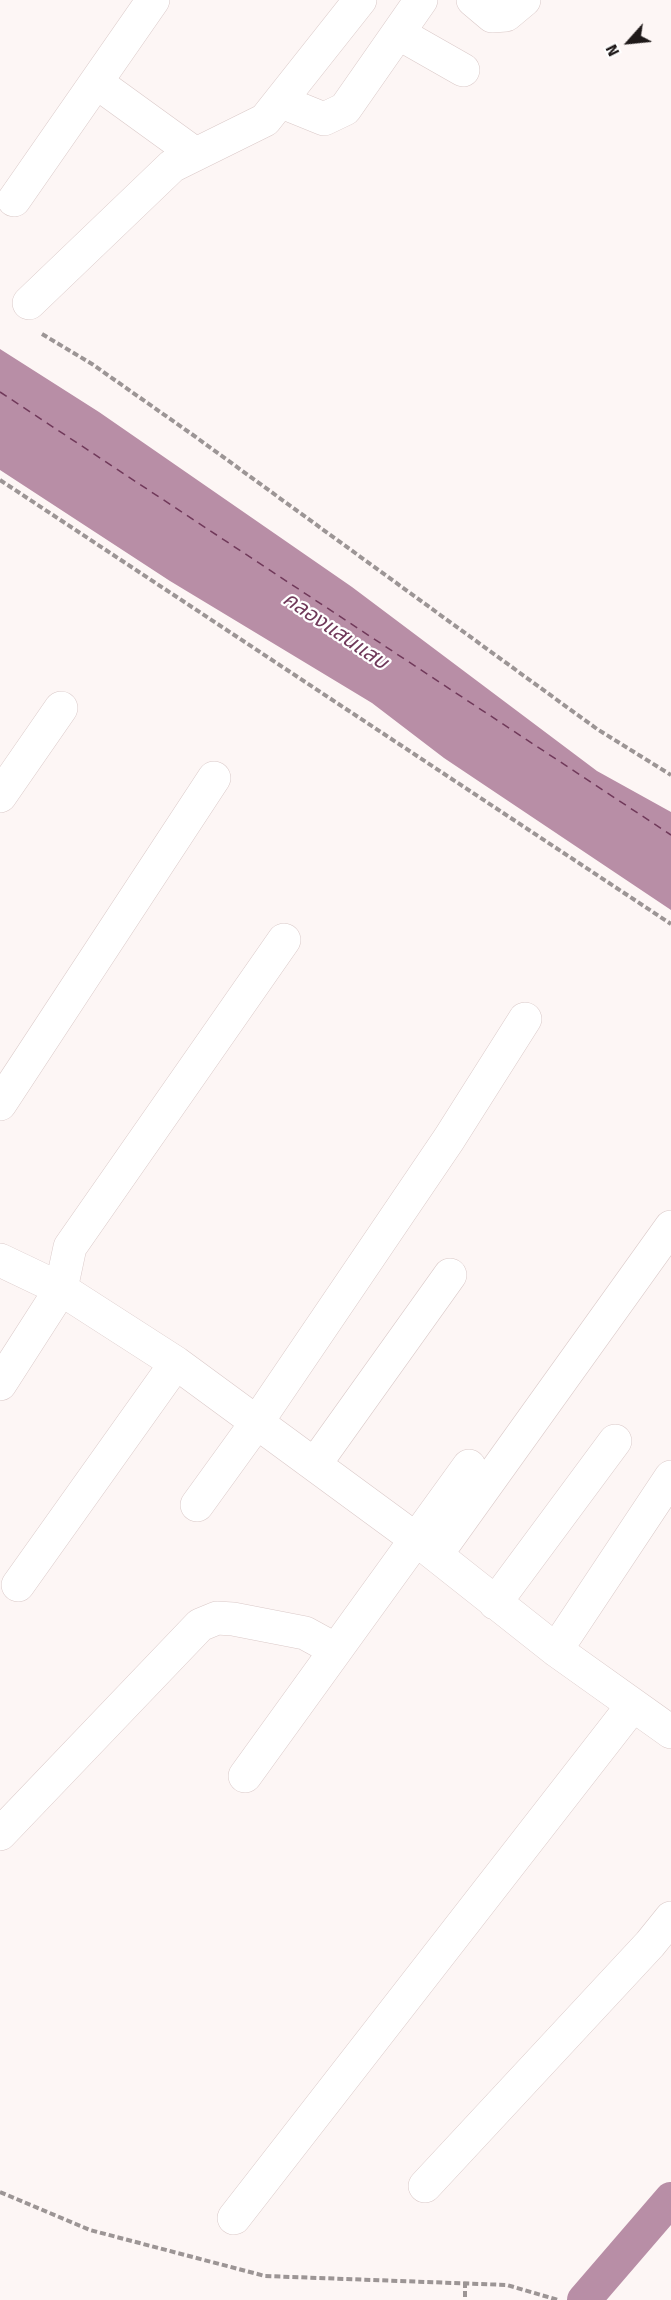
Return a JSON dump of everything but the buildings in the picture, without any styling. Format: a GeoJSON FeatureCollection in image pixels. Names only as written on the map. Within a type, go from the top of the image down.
{"type":"FeatureCollection","features":[{"type":"Feature","properties":{"kind":"street"},"geometry":{"type":"LineString","coordinates":[[15,200],[153,0]]}},
{"type":"Feature","properties":{"kind":"street"},"geometry":{"type":"LineString","coordinates":[[28,303],[172,166],[194,153],[251,129],[265,120],[282,102],[360,0]]}},
{"type":"Feature","properties":{"kind":"street"},"geometry":{"type":"LineString","coordinates":[[282,102],[324,119],[345,109],[421,0]]}},
{"type":"Feature","properties":{"kind":"street"},"geometry":{"type":"LineString","coordinates":[[472,0],[492,16],[506,15],[524,0]]}},
{"type":"Feature","properties":{"kind":"street"},"geometry":{"type":"LineString","coordinates":[[398,33],[463,70]]}},
{"type":"Feature","properties":{"kind":"street"},"geometry":{"type":"LineString","coordinates":[[96,82],[194,153]]}},
{"type":"Feature","properties":{"kind":"street"},"geometry":{"type":"LineString","coordinates":[[0,796],[61,708]]}},
{"type":"Feature","properties":{"kind":"street"},"geometry":{"type":"LineString","coordinates":[[0,1104],[214,778]]}},
{"type":"Feature","properties":{"kind":"street"},"geometry":{"type":"LineString","coordinates":[[0,1384],[61,1289],[70,1247],[284,940]]}},
{"type":"Feature","properties":{"kind":"street"},"geometry":{"type":"LineString","coordinates":[[196,1505],[257,1422],[449,1139],[525,1019]]}},
{"type":"Feature","properties":{"kind":"street"},"geometry":{"type":"LineString","coordinates":[[246,1776],[336,1650],[426,1548],[671,1227]]}},
{"type":"Feature","properties":{"kind":"street"},"geometry":{"type":"LineString","coordinates":[[0,1260],[61,1289],[176,1363],[315,1464],[556,1650],[671,1732]]}},
{"type":"Feature","properties":{"kind":"street"},"geometry":{"type":"LineString","coordinates":[[315,1464],[450,1275]]}},
{"type":"Feature","properties":{"kind":"street"},"geometry":{"type":"LineString","coordinates":[[18,1585],[176,1363]]}},
{"type":"Feature","properties":{"kind":"street"},"geometry":{"type":"LineString","coordinates":[[495,1603],[615,1441]]}},
{"type":"Feature","properties":{"kind":"street"},"geometry":{"type":"LineString","coordinates":[[426,1548],[469,1466]]}},
{"type":"Feature","properties":{"kind":"street"},"geometry":{"type":"LineString","coordinates":[[556,1650],[671,1477]]}},
{"type":"Feature","properties":{"kind":"street"},"geometry":{"type":"LineString","coordinates":[[0,1834],[200,1624],[217,1618],[233,1618],[305,1633],[336,1650]]}},
{"type":"Feature","properties":{"kind":"street"},"geometry":{"type":"LineString","coordinates":[[234,2218],[633,1705]]}},
{"type":"Feature","properties":{"kind":"street"},"geometry":{"type":"LineString","coordinates":[[425,2186],[650,1944],[671,1918]]}},
{"type":"Feature","properties":{"kind":"path"},"geometry":{"type":"LineString","coordinates":[[41,333],[92,364],[194,435],[597,729],[671,775]]}},
{"type":"Feature","properties":{"kind":"path"},"geometry":{"type":"LineString","coordinates":[[0,480],[671,924]]}},
{"type":"Feature","properties":{"kind":"path"},"geometry":{"type":"LineString","coordinates":[[0,2192],[90,2230],[265,2276],[507,2285],[558,2300]]}},
{"type":"Feature","properties":{"kind":"path"},"geometry":{"type":"LineString","coordinates":[[465,2282],[465,2300]]}},
{"type":"Feature","properties":{"kind":"water","name":"คลองแสนแสบ"},"geometry":{"type":"Polygon","coordinates":[[[0,349],[99,412],[352,587],[597,771],[671,812],[671,910],[444,758],[372,703],[170,581],[0,470],[0,349]]]}},
{"type":"Feature","properties":{"kind":"waterway"},"geometry":{"type":"LineString","coordinates":[[584,2300],[671,2199]]}},
{"type":"Feature","properties":{"kind":"ferry route"},"geometry":{"type":"LineString","coordinates":[[0,392],[671,835]]}}]}
